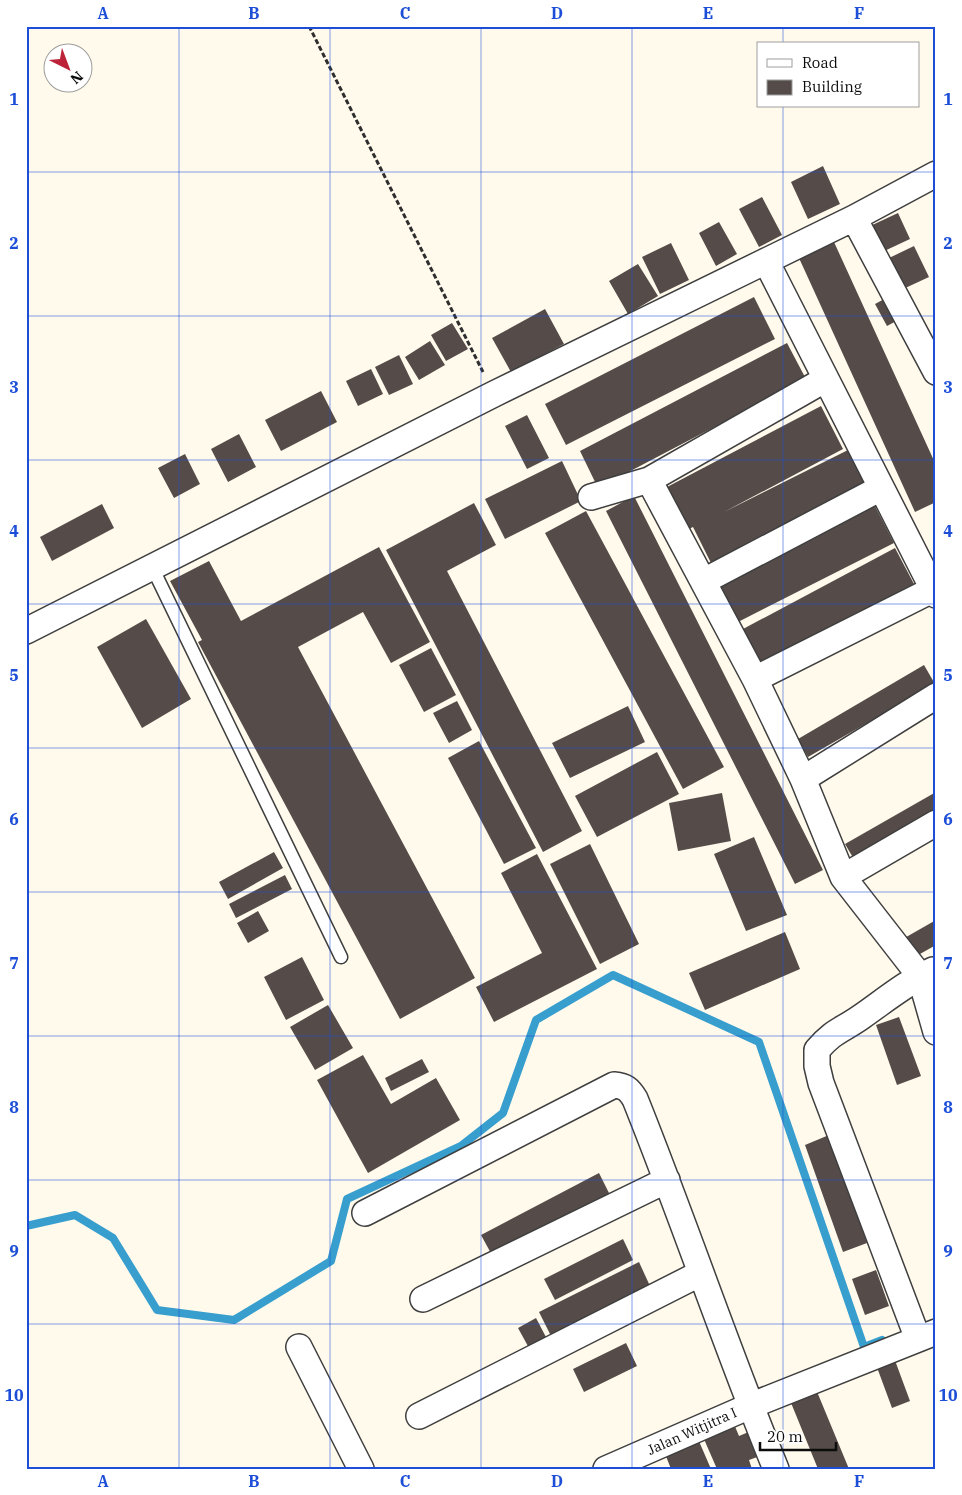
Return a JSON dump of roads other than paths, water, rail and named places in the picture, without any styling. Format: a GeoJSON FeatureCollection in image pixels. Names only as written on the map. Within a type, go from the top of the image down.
{"type":"FeatureCollection","features":[{"type":"Feature","properties":{"kind":"street"},"geometry":{"type":"LineString","coordinates":[[26,631],[153,569],[494,394],[854,218],[936,174]]}},
{"type":"Feature","properties":{"kind":"street"},"geometry":{"type":"LineString","coordinates":[[854,218],[936,372]]}},
{"type":"Feature","properties":{"kind":"street"},"geometry":{"type":"LineString","coordinates":[[756,678],[934,593],[766,261]]}},
{"type":"Feature","properties":{"kind":"street"},"geometry":{"type":"LineString","coordinates":[[591,497],[649,480],[826,379]]}},
{"type":"Feature","properties":{"kind":"street"},"geometry":{"type":"LineString","coordinates":[[649,480],[756,678],[803,779],[843,877],[928,973],[936,1032]]}},
{"type":"Feature","properties":{"kind":"street"},"geometry":{"type":"LineString","coordinates":[[704,581],[880,488]]}},
{"type":"Feature","properties":{"kind":"street"},"geometry":{"type":"LineString","coordinates":[[803,779],[936,696]]}},
{"type":"Feature","properties":{"kind":"street"},"geometry":{"type":"LineString","coordinates":[[843,877],[936,823]]}},
{"type":"Feature","properties":{"kind":"street"},"geometry":{"type":"LineString","coordinates":[[927,1336],[821,1083],[817,1066],[817,1050],[831,1034],[858,1020],[928,973]]}},
{"type":"Feature","properties":{"kind":"street"},"geometry":{"type":"LineString","coordinates":[[365,1213],[614,1086],[623,1086],[629,1090],[634,1099],[667,1180],[750,1406],[776,1469]]}},
{"type":"Feature","properties":{"kind":"street"},"geometry":{"type":"LineString","coordinates":[[423,1298],[667,1180]]}},
{"type":"Feature","properties":{"kind":"street"},"geometry":{"type":"LineString","coordinates":[[419,1416],[701,1273]]}},
{"type":"Feature","properties":{"kind":"street","name":"Jalan Witjitra I"},"geometry":{"type":"LineString","coordinates":[[606,1469],[750,1406],[927,1336]]}},
{"type":"Feature","properties":{"kind":"street"},"geometry":{"type":"LineString","coordinates":[[298,1347],[361,1469]]}},
{"type":"Feature","properties":{"kind":"lane"},"geometry":{"type":"LineString","coordinates":[[153,569],[341,957]]}},
{"type":"Feature","properties":{"kind":"waterway"},"geometry":{"type":"LineString","coordinates":[[26,1226],[75,1215],[113,1238],[157,1310],[234,1320],[331,1261],[347,1199],[461,1146],[503,1113],[536,1020],[613,975],[759,1042],[864,1347],[882,1340]]}}]}
